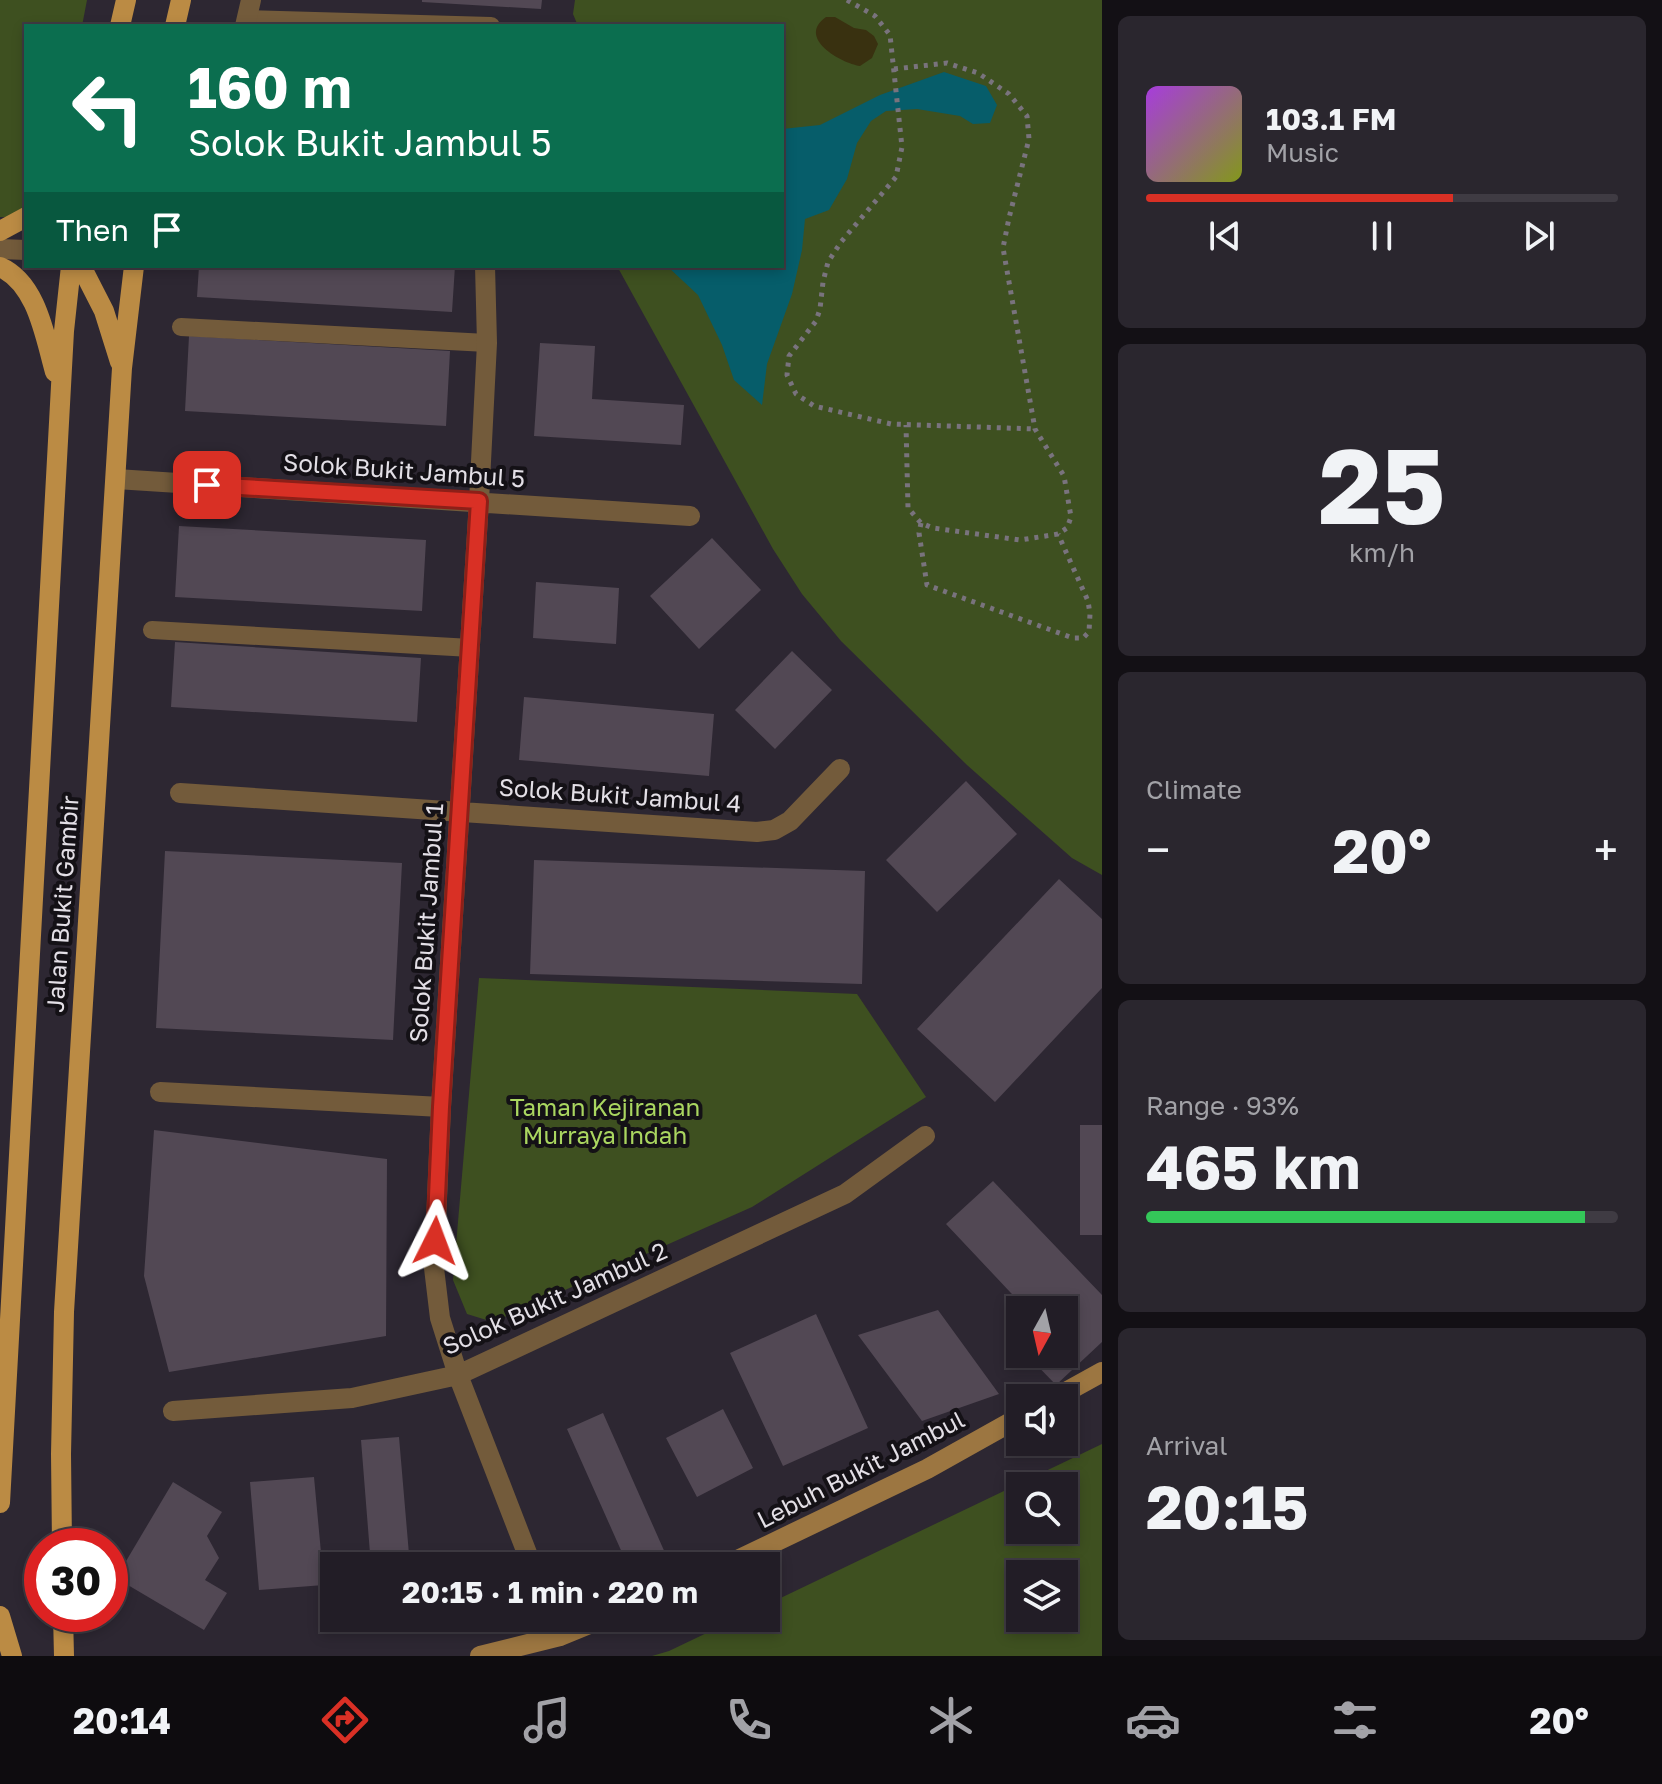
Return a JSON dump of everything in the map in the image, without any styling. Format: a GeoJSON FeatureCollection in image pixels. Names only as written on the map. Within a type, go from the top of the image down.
{"type":"FeatureCollection","features":[{"type":"Feature","properties":{"kind":"main road"},"geometry":{"type":"LineString","coordinates":[[120,24],[126,0]]}},
{"type":"Feature","properties":{"kind":"main road"},"geometry":{"type":"LineString","coordinates":[[175,24],[181,0]]}},
{"type":"Feature","properties":{"kind":"main road"},"geometry":{"type":"LineString","coordinates":[[0,231],[24,218]]}},
{"type":"Feature","properties":{"kind":"main road"},"geometry":{"type":"LineString","coordinates":[[0,267],[11,272],[37,306],[61,392]]}},
{"type":"Feature","properties":{"kind":"main road","name":"Jalan Bukit Gambir"},"geometry":{"type":"LineString","coordinates":[[0,1503],[64,331],[71,268]]}},
{"type":"Feature","properties":{"kind":"main road"},"geometry":{"type":"LineString","coordinates":[[82,268],[104,311],[122,368]]}},
{"type":"Feature","properties":{"kind":"main road","name":"Jalan Bukit Gambir"},"geometry":{"type":"LineString","coordinates":[[62,1528],[64,1312],[122,368],[134,268]]}},
{"type":"Feature","properties":{"kind":"main road"},"geometry":{"type":"LineString","coordinates":[[1078,1385],[1102,1372]]}},
{"type":"Feature","properties":{"kind":"main road","name":"Lebuh Bukit Jambul"},"geometry":{"type":"LineString","coordinates":[[754,1552],[927,1469],[1006,1425]]}},
{"type":"Feature","properties":{"kind":"main road"},"geometry":{"type":"LineString","coordinates":[[0,1616],[12,1656]]}},
{"type":"Feature","properties":{"kind":"main road"},"geometry":{"type":"LineString","coordinates":[[63,1632],[64,1656]]}},
{"type":"Feature","properties":{"kind":"main road"},"geometry":{"type":"LineString","coordinates":[[480,1656],[543,1632]]}},
{"type":"Feature","properties":{"kind":"street"},"geometry":{"type":"LineString","coordinates":[[0,249],[24,250]]}},
{"type":"Feature","properties":{"kind":"street","name":"Solok Bukit Jambul 1"},"geometry":{"type":"LineString","coordinates":[[485,268],[487,343],[479,501],[441,1107],[434,1268],[440,1318],[458,1375],[527,1552]]}},
{"type":"Feature","properties":{"kind":"street","name":"Solok Bukit Jambul 5"},"geometry":{"type":"LineString","coordinates":[[116,479],[690,516]]}},
{"type":"Feature","properties":{"kind":"street","name":"Solok Bukit Jambul 4"},"geometry":{"type":"LineString","coordinates":[[180,793],[757,832],[774,830],[790,821],[840,769]]}},
{"type":"Feature","properties":{"kind":"street"},"geometry":{"type":"LineString","coordinates":[[160,1092],[441,1107]]}},
{"type":"Feature","properties":{"kind":"street","name":"Solok Bukit Jambul 2"},"geometry":{"type":"LineString","coordinates":[[173,1411],[352,1398],[458,1375],[845,1194],[925,1136]]}},
{"type":"Feature","properties":{"kind":"lane"},"geometry":{"type":"LineString","coordinates":[[248,15],[447,24]]}},
{"type":"Feature","properties":{"kind":"lane"},"geometry":{"type":"LineString","coordinates":[[181,327],[487,343]]}},
{"type":"Feature","properties":{"kind":"lane"},"geometry":{"type":"LineString","coordinates":[[152,630],[471,648]]}},
{"type":"Feature","properties":{"kind":"path"},"geometry":{"type":"LineString","coordinates":[[847,0],[875,16],[890,35],[902,147],[896,177],[828,262],[816,321],[789,356],[787,375],[796,394],[814,406],[891,424],[1035,429]]}},
{"type":"Feature","properties":{"kind":"path"},"geometry":{"type":"LineString","coordinates":[[894,69],[947,63],[978,73],[1009,94],[1027,116],[1029,139],[1003,248],[1035,429],[1064,476],[1071,517],[1067,528],[1058,534],[1020,540],[933,528],[921,523],[908,508],[906,425]]}},
{"type":"Feature","properties":{"kind":"path"},"geometry":{"type":"LineString","coordinates":[[921,523],[919,533],[927,585],[1073,638],[1083,638],[1089,632],[1088,601],[1058,534]]}},
{"type":"Feature","properties":{"kind":"green space"},"geometry":{"type":"Polygon","coordinates":[[[0,0],[87,0],[82,24],[24,24],[24,208],[10,217],[0,217],[0,0]]]}},
{"type":"Feature","properties":{"kind":"green space"},"geometry":{"type":"Polygon","coordinates":[[[575,0],[1102,0],[1102,875],[1072,858],[967,765],[841,641],[802,594],[773,549],[618,268],[784,268],[784,24],[577,24],[573,14],[575,0]]]}},
{"type":"Feature","properties":{"kind":"green space","name":"Taman Kejiranan Murraya Indah"},"geometry":{"type":"Polygon","coordinates":[[[479,978],[857,994],[926,1097],[752,1207],[493,1322],[467,1314],[453,1280],[479,978]]]}},
{"type":"Feature","properties":{"kind":"green space"},"geometry":{"type":"Polygon","coordinates":[[[1102,1444],[1102,1656],[652,1656],[709,1632],[780,1632],[780,1598],[1006,1490],[1006,1544],[1078,1544],[1078,1472],[1044,1472],[1102,1444]]]}},
{"type":"Feature","properties":{"kind":"sand"},"geometry":{"type":"Polygon","coordinates":[[[826,17],[835,17],[874,36],[878,44],[872,58],[860,66],[842,60],[825,48],[816,33],[818,25],[826,17]]]}},
{"type":"Feature","properties":{"kind":"water"},"geometry":{"type":"Polygon","coordinates":[[[944,72],[986,86],[997,105],[990,123],[973,124],[960,116],[917,109],[886,111],[871,121],[857,143],[847,179],[829,210],[805,219],[792,294],[767,364],[762,405],[734,380],[722,345],[698,295],[669,268],[784,268],[784,129],[820,125],[880,95],[944,72]]]}},
{"type":"Feature","properties":{"kind":"building"},"geometry":{"type":"Polygon","coordinates":[[[422,0],[542,0],[541,9],[422,0]]]}},
{"type":"Feature","properties":{"kind":"building"},"geometry":{"type":"Polygon","coordinates":[[[199,268],[455,268],[452,312],[197,297],[199,268]]]}},
{"type":"Feature","properties":{"kind":"building"},"geometry":{"type":"Polygon","coordinates":[[[189,336],[450,351],[446,426],[185,411],[189,336]]]}},
{"type":"Feature","properties":{"kind":"building"},"geometry":{"type":"Polygon","coordinates":[[[540,343],[595,346],[592,399],[684,405],[681,445],[534,436],[540,343]]]}},
{"type":"Feature","properties":{"kind":"building"},"geometry":{"type":"Polygon","coordinates":[[[179,526],[426,540],[422,611],[175,597],[179,526]]]}},
{"type":"Feature","properties":{"kind":"building"},"geometry":{"type":"Polygon","coordinates":[[[712,538],[761,590],[699,649],[650,596],[712,538]]]}},
{"type":"Feature","properties":{"kind":"building"},"geometry":{"type":"Polygon","coordinates":[[[536,582],[619,588],[616,644],[533,638],[536,582]]]}},
{"type":"Feature","properties":{"kind":"building"},"geometry":{"type":"Polygon","coordinates":[[[175,642],[421,658],[417,722],[171,707],[175,642]]]}},
{"type":"Feature","properties":{"kind":"building"},"geometry":{"type":"Polygon","coordinates":[[[792,651],[832,690],[775,749],[735,710],[792,651]]]}},
{"type":"Feature","properties":{"kind":"building"},"geometry":{"type":"Polygon","coordinates":[[[524,697],[714,714],[709,776],[519,760],[524,697]]]}},
{"type":"Feature","properties":{"kind":"building"},"geometry":{"type":"Polygon","coordinates":[[[966,781],[1017,834],[937,912],[886,860],[966,781]]]}},
{"type":"Feature","properties":{"kind":"building"},"geometry":{"type":"Polygon","coordinates":[[[165,851],[402,863],[393,1040],[156,1028],[165,851]]]}},
{"type":"Feature","properties":{"kind":"building"},"geometry":{"type":"Polygon","coordinates":[[[534,860],[865,871],[862,984],[530,974],[534,860]]]}},
{"type":"Feature","properties":{"kind":"building"},"geometry":{"type":"Polygon","coordinates":[[[1059,879],[1102,919],[1102,988],[995,1102],[917,1029],[1059,879]]]}},
{"type":"Feature","properties":{"kind":"building"},"geometry":{"type":"Polygon","coordinates":[[[1080,1125],[1102,1125],[1102,1235],[1080,1235],[1080,1125]]]}},
{"type":"Feature","properties":{"kind":"building"},"geometry":{"type":"Polygon","coordinates":[[[154,1130],[387,1159],[386,1336],[169,1372],[144,1276],[154,1130]]]}},
{"type":"Feature","properties":{"kind":"building"},"geometry":{"type":"Polygon","coordinates":[[[993,1181],[1102,1295],[1102,1342],[1078,1364],[1078,1296],[1014,1296],[946,1224],[993,1181]]]}},
{"type":"Feature","properties":{"kind":"building"},"geometry":{"type":"Polygon","coordinates":[[[938,1310],[999,1394],[922,1421],[858,1335],[938,1310]]]}},
{"type":"Feature","properties":{"kind":"building"},"geometry":{"type":"Polygon","coordinates":[[[816,1314],[868,1428],[783,1466],[730,1353],[816,1314]]]}},
{"type":"Feature","properties":{"kind":"building"},"geometry":{"type":"Polygon","coordinates":[[[1040,1368],[1074,1368],[1057,1384],[1040,1368]]]}},
{"type":"Feature","properties":{"kind":"building"},"geometry":{"type":"Polygon","coordinates":[[[723,1409],[753,1468],[697,1497],[666,1438],[723,1409]]]}},
{"type":"Feature","properties":{"kind":"building"},"geometry":{"type":"Polygon","coordinates":[[[603,1413],[665,1552],[622,1552],[567,1429],[603,1413]]]}},
{"type":"Feature","properties":{"kind":"building"},"geometry":{"type":"Polygon","coordinates":[[[399,1437],[409,1552],[370,1552],[361,1440],[399,1437]]]}},
{"type":"Feature","properties":{"kind":"building"},"geometry":{"type":"Polygon","coordinates":[[[314,1477],[321,1552],[320,1585],[259,1590],[250,1482],[314,1477]]]}},
{"type":"Feature","properties":{"kind":"building"},"geometry":{"type":"Polygon","coordinates":[[[173,1482],[222,1512],[207,1536],[219,1558],[205,1580],[227,1593],[204,1630],[128,1585],[128,1558],[173,1482]]]}},
{"type":"Feature","properties":{"kind":"route"},"geometry":{"type":"LineString","coordinates":[[207,485],[479,501],[435,1241]]}}]}
